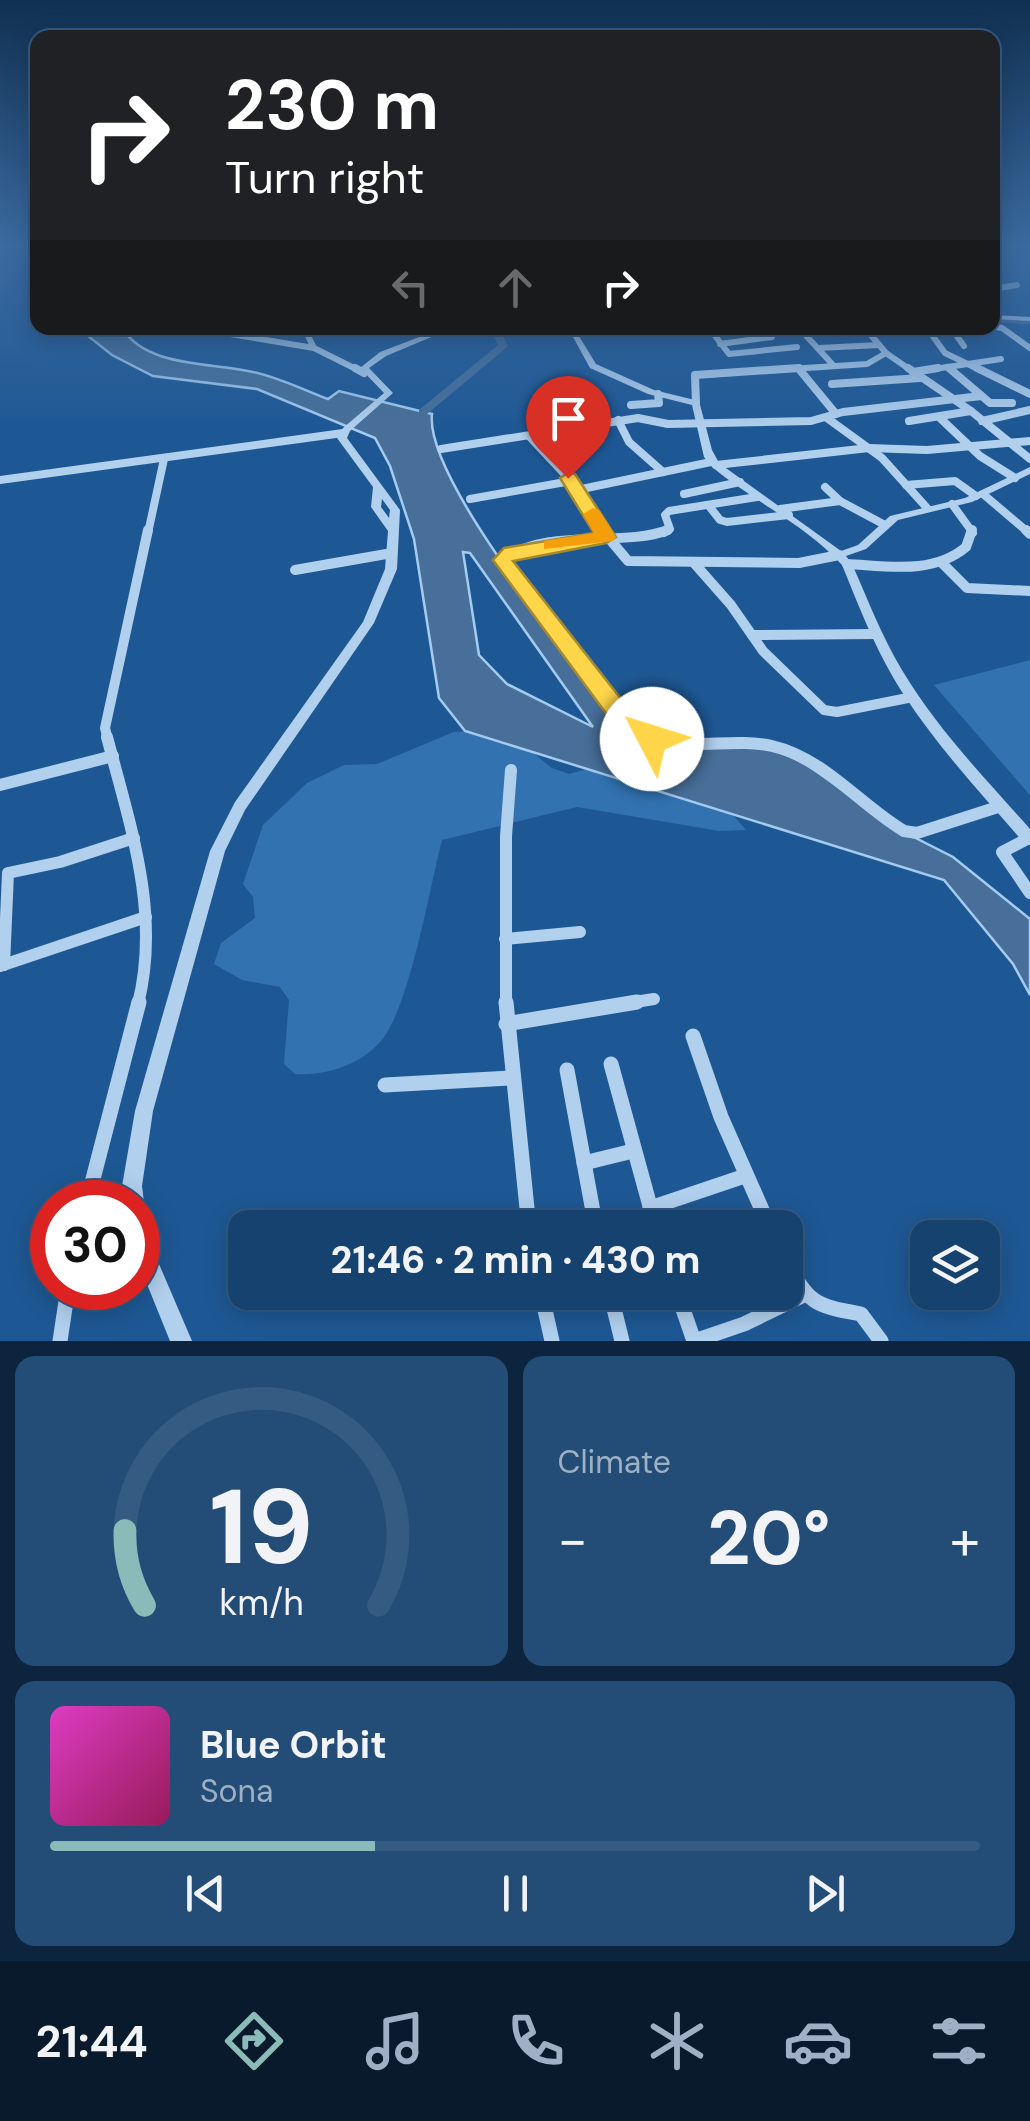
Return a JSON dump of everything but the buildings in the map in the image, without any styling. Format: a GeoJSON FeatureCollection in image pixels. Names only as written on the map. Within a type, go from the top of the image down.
{"type":"FeatureCollection","features":[{"type":"Feature","properties":{"kind":"street"},"geometry":{"type":"LineString","coordinates":[[1000,316],[1030,319]]}},
{"type":"Feature","properties":{"kind":"street"},"geometry":{"type":"LineString","coordinates":[[1000,327],[1030,348]]}},
{"type":"Feature","properties":{"kind":"street"},"geometry":{"type":"LineString","coordinates":[[0,480],[344,432],[384,399],[389,390],[314,348],[236,335]]}},
{"type":"Feature","properties":{"kind":"street"},"geometry":{"type":"LineString","coordinates":[[308,335],[314,348]]}},
{"type":"Feature","properties":{"kind":"street"},"geometry":{"type":"LineString","coordinates":[[364,373],[374,358],[432,335]]}},
{"type":"Feature","properties":{"kind":"street"},"geometry":{"type":"LineString","coordinates":[[575,335],[590,364],[658,394],[696,403]]}},
{"type":"Feature","properties":{"kind":"street"},"geometry":{"type":"LineString","coordinates":[[714,335],[728,354],[797,347]]}},
{"type":"Feature","properties":{"kind":"street"},"geometry":{"type":"LineString","coordinates":[[769,335],[781,348]]}},
{"type":"Feature","properties":{"kind":"street"},"geometry":{"type":"LineString","coordinates":[[806,335],[853,382]]}},
{"type":"Feature","properties":{"kind":"street"},"geometry":{"type":"LineString","coordinates":[[837,335],[848,347]]}},
{"type":"Feature","properties":{"kind":"street"},"geometry":{"type":"LineString","coordinates":[[871,335],[886,353],[971,411],[1030,459]]}},
{"type":"Feature","properties":{"kind":"street"},"geometry":{"type":"LineString","coordinates":[[932,335],[945,353],[1030,394]]}},
{"type":"Feature","properties":{"kind":"street"},"geometry":{"type":"LineString","coordinates":[[956,335],[964,346]]}},
{"type":"Feature","properties":{"kind":"street"},"geometry":{"type":"LineString","coordinates":[[720,344],[772,338]]}},
{"type":"Feature","properties":{"kind":"street"},"geometry":{"type":"LineString","coordinates":[[818,348],[879,345]]}},
{"type":"Feature","properties":{"kind":"street"},"geometry":{"type":"LineString","coordinates":[[759,350],[770,370]]}},
{"type":"Feature","properties":{"kind":"street"},"geometry":{"type":"LineString","coordinates":[[886,353],[871,363],[694,376],[696,403],[714,464],[784,512],[843,560],[876,634],[913,697],[1030,838],[1002,852],[1030,894]]}},
{"type":"Feature","properties":{"kind":"street"},"geometry":{"type":"LineString","coordinates":[[912,372],[1001,359]]}},
{"type":"Feature","properties":{"kind":"street"},"geometry":{"type":"LineString","coordinates":[[947,367],[993,404],[1012,403]]}},
{"type":"Feature","properties":{"kind":"street"},"geometry":{"type":"LineString","coordinates":[[800,369],[831,416],[869,448],[927,508]]}},
{"type":"Feature","properties":{"kind":"street"},"geometry":{"type":"LineString","coordinates":[[832,384],[923,378]]}},
{"type":"Feature","properties":{"kind":"street"},"geometry":{"type":"LineString","coordinates":[[631,405],[659,403],[658,394]]}},
{"type":"Feature","properties":{"kind":"street"},"geometry":{"type":"LineString","coordinates":[[441,449],[618,420],[642,418],[663,424],[702,424],[831,416],[981,396]]}},
{"type":"Feature","properties":{"kind":"street"},"geometry":{"type":"LineString","coordinates":[[982,421],[1030,410]]}},
{"type":"Feature","properties":{"kind":"street"},"geometry":{"type":"LineString","coordinates":[[909,420],[971,411]]}},
{"type":"Feature","properties":{"kind":"street"},"geometry":{"type":"LineString","coordinates":[[939,416],[970,446],[1015,478]]}},
{"type":"Feature","properties":{"kind":"street"},"geometry":{"type":"LineString","coordinates":[[618,420],[629,442],[664,472]]}},
{"type":"Feature","properties":{"kind":"street"},"geometry":{"type":"LineString","coordinates":[[133,1180],[144,1111],[218,851],[240,806],[368,623],[385,589],[392,553],[391,528],[376,507],[376,489],[343,442],[344,432]]}},
{"type":"Feature","properties":{"kind":"street"},"geometry":{"type":"LineString","coordinates":[[529,436],[574,486],[606,537],[628,561],[942,562],[968,546],[973,532],[952,504]]}},
{"type":"Feature","properties":{"kind":"street"},"geometry":{"type":"LineString","coordinates":[[470,499],[714,464],[869,448],[1030,441]]}},
{"type":"Feature","properties":{"kind":"street"},"geometry":{"type":"LineString","coordinates":[[93,1180],[144,977],[146,917],[134,838],[112,756],[106,716],[164,459]]}},
{"type":"Feature","properties":{"kind":"street"},"geometry":{"type":"LineString","coordinates":[[843,560],[894,518],[980,495],[1030,470]]}},
{"type":"Feature","properties":{"kind":"street"},"geometry":{"type":"LineString","coordinates":[[906,485],[955,480],[1030,534]]}},
{"type":"Feature","properties":{"kind":"street"},"geometry":{"type":"LineString","coordinates":[[684,494],[740,482]]}},
{"type":"Feature","properties":{"kind":"street"},"geometry":{"type":"LineString","coordinates":[[826,487],[840,501],[885,525]]}},
{"type":"Feature","properties":{"kind":"street"},"geometry":{"type":"LineString","coordinates":[[757,497],[666,512],[668,532],[510,552],[502,560],[634,731],[652,739],[717,746],[756,744],[793,754],[904,831],[928,830],[1001,806]]}},
{"type":"Feature","properties":{"kind":"street"},"geometry":{"type":"LineString","coordinates":[[709,506],[720,520],[727,522],[840,501]]}},
{"type":"Feature","properties":{"kind":"street"},"geometry":{"type":"LineString","coordinates":[[295,570],[392,553]]}},
{"type":"Feature","properties":{"kind":"street"},"geometry":{"type":"LineString","coordinates":[[942,562],[967,588],[1030,591]]}},
{"type":"Feature","properties":{"kind":"street"},"geometry":{"type":"LineString","coordinates":[[694,563],[763,651],[830,712],[913,697]]}},
{"type":"Feature","properties":{"kind":"street"},"geometry":{"type":"LineString","coordinates":[[752,636],[876,634]]}},
{"type":"Feature","properties":{"kind":"street"},"geometry":{"type":"LineString","coordinates":[[0,785],[112,756]]}},
{"type":"Feature","properties":{"kind":"street"},"geometry":{"type":"LineString","coordinates":[[511,770],[506,1024],[527,1210]]}},
{"type":"Feature","properties":{"kind":"street"},"geometry":{"type":"LineString","coordinates":[[134,838],[60,862],[8,873],[2,966],[146,917]]}},
{"type":"Feature","properties":{"kind":"street"},"geometry":{"type":"LineString","coordinates":[[505,939],[580,932]]}},
{"type":"Feature","properties":{"kind":"street"},"geometry":{"type":"LineString","coordinates":[[506,1024],[654,999]]}},
{"type":"Feature","properties":{"kind":"street"},"geometry":{"type":"LineString","coordinates":[[693,1036],[761,1210]]}},
{"type":"Feature","properties":{"kind":"street"},"geometry":{"type":"LineString","coordinates":[[611,1064],[650,1208],[745,1176]]}},
{"type":"Feature","properties":{"kind":"street"},"geometry":{"type":"LineString","coordinates":[[567,1070],[593,1210]]}},
{"type":"Feature","properties":{"kind":"street"},"geometry":{"type":"LineString","coordinates":[[385,1085],[512,1078]]}},
{"type":"Feature","properties":{"kind":"street"},"geometry":{"type":"LineString","coordinates":[[584,1163],[633,1151]]}},
{"type":"Feature","properties":{"kind":"street"},"geometry":{"type":"LineString","coordinates":[[803,1289],[832,1311],[858,1312],[869,1318],[881,1341]]}},
{"type":"Feature","properties":{"kind":"street"},"geometry":{"type":"LineString","coordinates":[[160,1291],[181,1341]]}},
{"type":"Feature","properties":{"kind":"street"},"geometry":{"type":"LineString","coordinates":[[683,1310],[694,1341],[744,1324],[806,1294]]}},
{"type":"Feature","properties":{"kind":"street"},"geometry":{"type":"LineString","coordinates":[[60,1341],[65,1310]]}},
{"type":"Feature","properties":{"kind":"street"},"geometry":{"type":"LineString","coordinates":[[545,1310],[552,1341]]}},
{"type":"Feature","properties":{"kind":"street"},"geometry":{"type":"LineString","coordinates":[[614,1310],[622,1341]]}},
{"type":"Feature","properties":{"kind":"shaded area"},"geometry":{"type":"Polygon","coordinates":[[[87,335],[128,335],[163,357],[262,374],[328,399],[339,391],[432,414],[436,444],[453,484],[480,529],[631,733],[705,745],[767,744],[806,764],[896,828],[953,857],[1030,919],[1030,995],[1013,964],[944,880],[465,731],[439,698],[414,539],[390,466],[375,438],[257,389],[153,376],[112,355],[87,335]],[[463,552],[479,655],[507,684],[593,727],[470,553],[463,552]]]}},
{"type":"Feature","properties":{"kind":"shaded area"},"geometry":{"type":"Polygon","coordinates":[[[1030,660],[1030,795],[934,685],[1030,660]]]}},
{"type":"Feature","properties":{"kind":"shaded area"},"geometry":{"type":"Polygon","coordinates":[[[483,730],[522,744],[552,768],[569,774],[602,765],[726,807],[746,830],[719,831],[577,807],[442,840],[409,977],[380,1042],[352,1063],[330,1071],[295,1074],[284,1064],[289,1000],[280,987],[242,980],[214,964],[221,943],[255,918],[253,897],[243,884],[263,825],[307,783],[344,765],[377,764],[454,732],[483,730]]]}},
{"type":"Feature","properties":{"kind":"waterway"},"geometry":{"type":"LineString","coordinates":[[1000,320],[1030,322]]}},
{"type":"Feature","properties":{"kind":"waterway"},"geometry":{"type":"LineString","coordinates":[[423,412],[503,346],[498,335]]}},
{"type":"Feature","properties":{"kind":"slow traffic"},"geometry":{"type":"LineString","coordinates":[[551,545],[606,537],[593,514]]}},
{"type":"Feature","properties":{"kind":"route"},"geometry":{"type":"LineString","coordinates":[[568,478],[606,537],[510,552],[502,560],[627,725],[652,739]]}}]}
